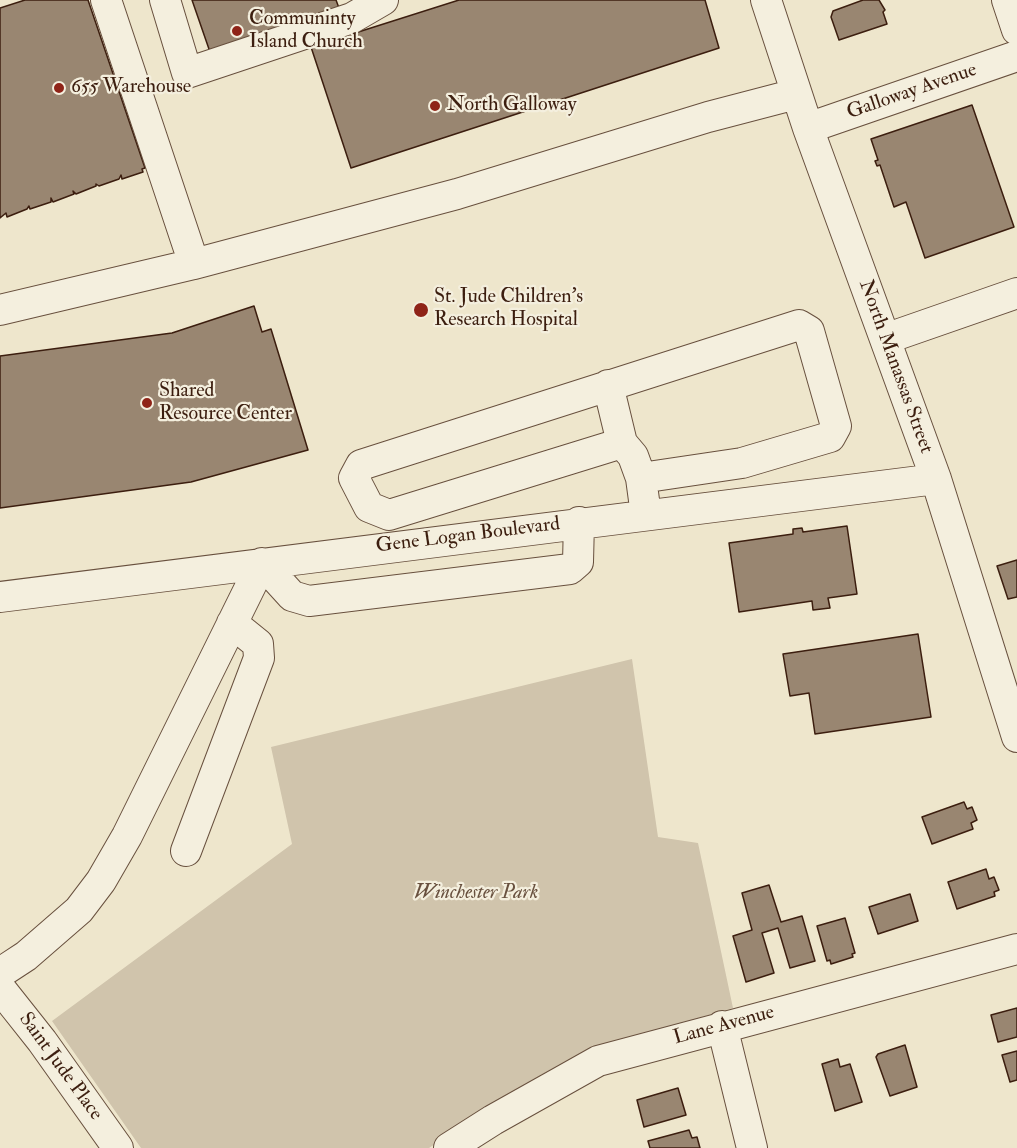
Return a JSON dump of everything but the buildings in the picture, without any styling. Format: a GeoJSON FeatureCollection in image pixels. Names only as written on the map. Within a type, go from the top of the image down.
{"type":"FeatureCollection","features":[{"type":"Feature","properties":{"kind":"street"},"geometry":{"type":"LineString","coordinates":[[106,0],[194,264]]}},
{"type":"Feature","properties":{"kind":"street"},"geometry":{"type":"LineString","coordinates":[[165,0],[187,73],[352,18],[383,0]]}},
{"type":"Feature","properties":{"kind":"street","name":"North Manassas Street"},"geometry":{"type":"LineString","coordinates":[[766,0],[808,128],[936,479],[1017,737]]}},
{"type":"Feature","properties":{"kind":"street"},"geometry":{"type":"LineString","coordinates":[[1007,0],[1017,30]]}},
{"type":"Feature","properties":{"kind":"street","name":"Galloway Avenue"},"geometry":{"type":"LineString","coordinates":[[808,128],[1017,56]]}},
{"type":"Feature","properties":{"kind":"street"},"geometry":{"type":"LineString","coordinates":[[0,310],[194,264],[457,194],[708,117],[796,94]]}},
{"type":"Feature","properties":{"kind":"street"},"geometry":{"type":"LineString","coordinates":[[885,339],[1017,293]]}},
{"type":"Feature","properties":{"kind":"street"},"geometry":{"type":"LineString","coordinates":[[622,442],[389,515],[369,507],[354,478],[361,465],[608,385],[800,325],[809,331],[836,426],[831,437],[742,463],[641,478]]}},
{"type":"Feature","properties":{"kind":"street"},"geometry":{"type":"LineString","coordinates":[[608,385],[622,442],[633,456],[641,478],[646,514]]}},
{"type":"Feature","properties":{"kind":"street","name":"Gene Logan Boulevard"},"geometry":{"type":"LineString","coordinates":[[0,597],[579,522],[936,479]]}},
{"type":"Feature","properties":{"kind":"street"},"geometry":{"type":"LineString","coordinates":[[0,973],[26,956],[79,910],[101,881],[127,836],[262,563],[292,596],[309,601],[570,570],[578,561],[579,522]]}},
{"type":"Feature","properties":{"kind":"street"},"geometry":{"type":"LineString","coordinates":[[186,852],[259,658],[258,644],[232,623]]}},
{"type":"Feature","properties":{"kind":"street","name":"Lane Avenue"},"geometry":{"type":"LineString","coordinates":[[449,1148],[493,1120],[598,1061],[1017,949]]}},
{"type":"Feature","properties":{"kind":"street","name":"Saint Jude Place"},"geometry":{"type":"LineString","coordinates":[[0,988],[42,1041],[118,1148]]}},
{"type":"Feature","properties":{"kind":"street"},"geometry":{"type":"LineString","coordinates":[[722,1026],[752,1148]]}},
{"type":"Feature","properties":{"kind":"green space","name":"Winchester Park"},"geometry":{"type":"Polygon","coordinates":[[[632,659],[658,837],[698,843],[733,1008],[601,1047],[564,1062],[522,1086],[429,1148],[141,1148],[52,1021],[292,844],[271,747],[632,659]]]}},
{"type":"Feature","properties":{"kind":"place","name":"Communinty Island Church"},"geometry":{"type":"Point","coordinates":[237,31]}},
{"type":"Feature","properties":{"kind":"place","name":"655 Warehouse"},"geometry":{"type":"Point","coordinates":[59,88]}},
{"type":"Feature","properties":{"kind":"place","name":"North Galloway"},"geometry":{"type":"Point","coordinates":[435,106]}},
{"type":"Feature","properties":{"kind":"place","name":"St. Jude Children's Research Hospital"},"geometry":{"type":"Point","coordinates":[421,310]}},
{"type":"Feature","properties":{"kind":"place","name":"Shared Resource Center"},"geometry":{"type":"Point","coordinates":[147,403]}}]}
